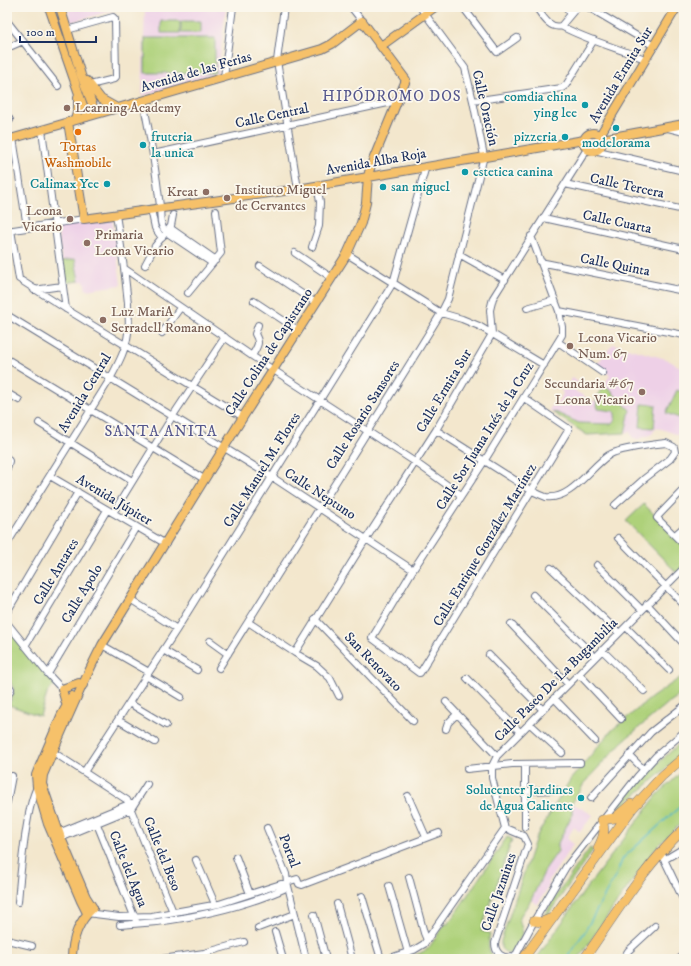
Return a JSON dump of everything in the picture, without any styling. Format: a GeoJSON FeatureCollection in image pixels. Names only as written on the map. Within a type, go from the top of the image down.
{"type":"FeatureCollection","features":[{"type":"Feature","properties":{"kind":"highway"},"geometry":{"type":"LineString","coordinates":[[588,869],[604,834],[602,820],[611,819],[619,815],[684,757]]}},
{"type":"Feature","properties":{"kind":"highway"},"geometry":{"type":"LineString","coordinates":[[523,959],[632,809],[662,776]]}},
{"type":"Feature","properties":{"kind":"highway"},"geometry":{"type":"LineString","coordinates":[[584,959],[646,872],[662,857],[684,829]]}},
{"type":"Feature","properties":{"kind":"highway"},"geometry":{"type":"LineString","coordinates":[[534,921],[542,922],[553,917]]}},
{"type":"Feature","properties":{"kind":"main road"},"geometry":{"type":"LineString","coordinates":[[49,7],[87,117]]}},
{"type":"Feature","properties":{"kind":"main road"},"geometry":{"type":"LineString","coordinates":[[60,7],[81,75],[96,114]]}},
{"type":"Feature","properties":{"kind":"main road"},"geometry":{"type":"LineString","coordinates":[[362,21],[381,46],[435,7]]}},
{"type":"Feature","properties":{"kind":"main road","name":"Avenida Ermita Sur"},"geometry":{"type":"LineString","coordinates":[[601,137],[645,59],[677,7]]}},
{"type":"Feature","properties":{"kind":"main road","name":"Avenida de las Ferias"},"geometry":{"type":"LineString","coordinates":[[10,139],[327,47],[362,21]]}},
{"type":"Feature","properties":{"kind":"main road","name":"Calle Colina de Capistrano"},"geometry":{"type":"LineString","coordinates":[[92,912],[57,836],[36,775],[68,708],[102,645],[166,544],[204,479],[347,254],[361,223],[366,204],[368,176],[371,165],[406,80],[381,46]]}},
{"type":"Feature","properties":{"kind":"main road"},"geometry":{"type":"LineString","coordinates":[[81,75],[101,99],[117,108]]}},
{"type":"Feature","properties":{"kind":"main road"},"geometry":{"type":"LineString","coordinates":[[78,89],[78,109],[72,121],[84,219]]}},
{"type":"Feature","properties":{"kind":"main road"},"geometry":{"type":"LineString","coordinates":[[601,137],[602,146],[598,151],[591,152],[584,146],[584,140],[589,134],[595,133],[601,137],[684,124]]}},
{"type":"Feature","properties":{"kind":"main road","name":"Avenida Alba Roja"},"geometry":{"type":"LineString","coordinates":[[84,219],[317,186],[484,156],[584,140]]}},
{"type":"Feature","properties":{"kind":"main road"},"geometry":{"type":"LineString","coordinates":[[68,708],[62,689],[82,682]]}},
{"type":"Feature","properties":{"kind":"main road","name":"Calle Colina de Capistrano"},"geometry":{"type":"LineString","coordinates":[[39,786],[53,752],[68,708]]}},
{"type":"Feature","properties":{"kind":"main road"},"geometry":{"type":"LineString","coordinates":[[72,959],[74,936],[79,926],[92,912]]}},
{"type":"Feature","properties":{"kind":"street"},"geometry":{"type":"LineString","coordinates":[[224,77],[233,7]]}},
{"type":"Feature","properties":{"kind":"street"},"geometry":{"type":"LineString","coordinates":[[284,7],[277,61],[298,189]]}},
{"type":"Feature","properties":{"kind":"street"},"geometry":{"type":"LineString","coordinates":[[351,7],[362,21]]}},
{"type":"Feature","properties":{"kind":"street","name":"Calle Oración"},"geometry":{"type":"LineString","coordinates":[[420,7],[464,68],[473,101],[484,156]]}},
{"type":"Feature","properties":{"kind":"street"},"geometry":{"type":"LineString","coordinates":[[463,7],[497,52],[517,38]]}},
{"type":"Feature","properties":{"kind":"street"},"geometry":{"type":"LineString","coordinates":[[536,7],[550,25],[556,27],[560,26],[583,38],[594,40],[645,59]]}},
{"type":"Feature","properties":{"kind":"street"},"geometry":{"type":"LineString","coordinates":[[566,7],[571,14]]}},
{"type":"Feature","properties":{"kind":"street"},"geometry":{"type":"LineString","coordinates":[[560,26],[577,7]]}},
{"type":"Feature","properties":{"kind":"street"},"geometry":{"type":"LineString","coordinates":[[588,7],[654,46]]}},
{"type":"Feature","properties":{"kind":"street"},"geometry":{"type":"LineString","coordinates":[[67,30],[113,17],[115,19],[116,77],[114,79],[90,85]]}},
{"type":"Feature","properties":{"kind":"street"},"geometry":{"type":"LineString","coordinates":[[7,21],[58,86]]}},
{"type":"Feature","properties":{"kind":"street"},"geometry":{"type":"LineString","coordinates":[[473,101],[562,88],[566,85],[594,40]]}},
{"type":"Feature","properties":{"kind":"street"},"geometry":{"type":"LineString","coordinates":[[7,48],[23,41]]}},
{"type":"Feature","properties":{"kind":"street"},"geometry":{"type":"LineString","coordinates":[[143,100],[153,154],[162,226],[214,262]]}},
{"type":"Feature","properties":{"kind":"street","name":"Calle Central"},"geometry":{"type":"LineString","coordinates":[[153,154],[397,101]]}},
{"type":"Feature","properties":{"kind":"street"},"geometry":{"type":"LineString","coordinates":[[666,128],[684,132]]}},
{"type":"Feature","properties":{"kind":"street"},"geometry":{"type":"LineString","coordinates":[[42,130],[66,309]]}},
{"type":"Feature","properties":{"kind":"street"},"geometry":{"type":"LineString","coordinates":[[10,139],[27,227]]}},
{"type":"Feature","properties":{"kind":"street"},"geometry":{"type":"LineString","coordinates":[[492,334],[490,310],[493,298],[587,149]]}},
{"type":"Feature","properties":{"kind":"street"},"geometry":{"type":"LineString","coordinates":[[598,151],[684,171]]}},
{"type":"Feature","properties":{"kind":"street","name":"Calle Rosario Sansores"},"geometry":{"type":"LineString","coordinates":[[219,668],[441,313],[448,299],[484,156]]}},
{"type":"Feature","properties":{"kind":"street","name":"Calle Manuel M. Flores"},"geometry":{"type":"LineString","coordinates":[[84,772],[177,629],[393,283],[426,166]]}},
{"type":"Feature","properties":{"kind":"street","name":"Calle Tercera"},"geometry":{"type":"LineString","coordinates":[[565,184],[684,210]]}},
{"type":"Feature","properties":{"kind":"street"},"geometry":{"type":"LineString","coordinates":[[312,247],[319,226],[320,202],[317,186]]}},
{"type":"Feature","properties":{"kind":"street"},"geometry":{"type":"LineString","coordinates":[[152,209],[155,228],[162,238]]}},
{"type":"Feature","properties":{"kind":"street"},"geometry":{"type":"LineString","coordinates":[[188,293],[220,256],[221,251],[216,211]]}},
{"type":"Feature","properties":{"kind":"street","name":"Avenida Central"},"geometry":{"type":"LineString","coordinates":[[7,544],[110,379],[119,363],[126,345],[129,332],[129,323],[125,269],[116,214]]}},
{"type":"Feature","properties":{"kind":"street"},"geometry":{"type":"LineString","coordinates":[[145,265],[155,246],[168,230],[173,215]]}},
{"type":"Feature","properties":{"kind":"street","name":"Calle Cuarta"},"geometry":{"type":"LineString","coordinates":[[544,218],[684,249]]}},
{"type":"Feature","properties":{"kind":"street","name":"Avenida Alba Roja"},"geometry":{"type":"LineString","coordinates":[[9,230],[84,219]]}},
{"type":"Feature","properties":{"kind":"street"},"geometry":{"type":"LineString","coordinates":[[9,230],[18,276],[21,280],[34,290],[243,417]]}},
{"type":"Feature","properties":{"kind":"street","name":"Calle Sor Juana Inés de la Cruz"},"geometry":{"type":"LineString","coordinates":[[372,639],[413,570],[485,460],[562,335],[559,311],[531,236]]}},
{"type":"Feature","properties":{"kind":"street"},"geometry":{"type":"LineString","coordinates":[[295,253],[332,278]]}},
{"type":"Feature","properties":{"kind":"street"},"geometry":{"type":"LineString","coordinates":[[347,254],[441,313],[479,326],[544,365]]}},
{"type":"Feature","properties":{"kind":"street"},"geometry":{"type":"LineString","coordinates":[[459,254],[505,280]]}},
{"type":"Feature","properties":{"kind":"street","name":"Calle Quinta"},"geometry":{"type":"LineString","coordinates":[[540,262],[684,291]]}},
{"type":"Feature","properties":{"kind":"street"},"geometry":{"type":"LineString","coordinates":[[260,266],[316,303]]}},
{"type":"Feature","properties":{"kind":"street"},"geometry":{"type":"LineString","coordinates":[[125,269],[252,356],[415,462],[461,496]]}},
{"type":"Feature","properties":{"kind":"street"},"geometry":{"type":"LineString","coordinates":[[34,290],[62,286]]}},
{"type":"Feature","properties":{"kind":"street"},"geometry":{"type":"LineString","coordinates":[[527,308],[555,300]]}},
{"type":"Feature","properties":{"kind":"street"},"geometry":{"type":"LineString","coordinates":[[254,301],[298,330]]}},
{"type":"Feature","properties":{"kind":"street"},"geometry":{"type":"LineString","coordinates":[[162,333],[180,308]]}},
{"type":"Feature","properties":{"kind":"street"},"geometry":{"type":"LineString","coordinates":[[559,311],[684,335]]}},
{"type":"Feature","properties":{"kind":"street","name":"Calle Neptuno"},"geometry":{"type":"LineString","coordinates":[[7,315],[272,477],[413,570]]}},
{"type":"Feature","properties":{"kind":"street"},"geometry":{"type":"LineString","coordinates":[[252,356],[258,344],[258,339],[255,334],[258,325]]}},
{"type":"Feature","properties":{"kind":"street","name":"Calle Ermita Sur"},"geometry":{"type":"LineString","coordinates":[[295,653],[315,619],[436,430],[492,334]]}},
{"type":"Feature","properties":{"kind":"street"},"geometry":{"type":"LineString","coordinates":[[113,513],[172,416],[225,337]]}},
{"type":"Feature","properties":{"kind":"street"},"geometry":{"type":"LineString","coordinates":[[558,342],[602,373]]}},
{"type":"Feature","properties":{"kind":"street"},"geometry":{"type":"LineString","coordinates":[[7,359],[204,479]]}},
{"type":"Feature","properties":{"kind":"street"},"geometry":{"type":"LineString","coordinates":[[7,393],[19,400]]}},
{"type":"Feature","properties":{"kind":"street","name":"Calle Enrique González Martínez"},"geometry":{"type":"LineString","coordinates":[[372,639],[420,674],[569,429],[524,398]]}},
{"type":"Feature","properties":{"kind":"street"},"geometry":{"type":"LineString","coordinates":[[39,423],[132,481]]}},
{"type":"Feature","properties":{"kind":"street"},"geometry":{"type":"LineString","coordinates":[[436,430],[532,491],[545,497],[560,496],[614,452],[666,443],[674,447],[675,452],[670,459],[644,479],[615,505]]}},
{"type":"Feature","properties":{"kind":"street"},"geometry":{"type":"LineString","coordinates":[[7,468],[8,460]]}},
{"type":"Feature","properties":{"kind":"street","name":"Avenida Júpiter"},"geometry":{"type":"LineString","coordinates":[[50,476],[166,544]]}},
{"type":"Feature","properties":{"kind":"street"},"geometry":{"type":"LineString","coordinates":[[684,490],[658,516],[658,518],[684,544]]}},
{"type":"Feature","properties":{"kind":"street"},"geometry":{"type":"LineString","coordinates":[[7,612],[78,492]]}},
{"type":"Feature","properties":{"kind":"street","name":"Calle Antares"},"geometry":{"type":"LineString","coordinates":[[25,646],[107,510]]}},
{"type":"Feature","properties":{"kind":"street","name":"Calle Apolo"},"geometry":{"type":"LineString","coordinates":[[48,674],[136,527]]}},
{"type":"Feature","properties":{"kind":"street"},"geometry":{"type":"LineString","coordinates":[[675,535],[684,527]]}},
{"type":"Feature","properties":{"kind":"street"},"geometry":{"type":"LineString","coordinates":[[618,538],[684,605]]}},
{"type":"Feature","properties":{"kind":"street"},"geometry":{"type":"LineString","coordinates":[[597,565],[642,610]]}},
{"type":"Feature","properties":{"kind":"street"},"geometry":{"type":"LineString","coordinates":[[551,568],[619,633]]}},
{"type":"Feature","properties":{"kind":"street","name":"Calle Paseo De La Bugambilia"},"geometry":{"type":"LineString","coordinates":[[492,766],[497,756],[529,722],[683,570]]}},
{"type":"Feature","properties":{"kind":"street"},"geometry":{"type":"LineString","coordinates":[[533,595],[595,657]]}},
{"type":"Feature","properties":{"kind":"street"},"geometry":{"type":"LineString","coordinates":[[130,599],[177,629]]}},
{"type":"Feature","properties":{"kind":"street"},"geometry":{"type":"LineString","coordinates":[[647,604],[684,644]]}},
{"type":"Feature","properties":{"kind":"street","name":"San Renovato"},"geometry":{"type":"LineString","coordinates":[[315,619],[413,722]]}},
{"type":"Feature","properties":{"kind":"street"},"geometry":{"type":"LineString","coordinates":[[248,622],[317,666],[330,678],[339,696]]}},
{"type":"Feature","properties":{"kind":"street"},"geometry":{"type":"LineString","coordinates":[[7,624],[62,689]]}},
{"type":"Feature","properties":{"kind":"street"},"geometry":{"type":"LineString","coordinates":[[511,624],[568,684]]}},
{"type":"Feature","properties":{"kind":"street"},"geometry":{"type":"LineString","coordinates":[[626,627],[669,670]]}},
{"type":"Feature","properties":{"kind":"street"},"geometry":{"type":"LineString","coordinates":[[210,641],[228,654]]}},
{"type":"Feature","properties":{"kind":"street"},"geometry":{"type":"LineString","coordinates":[[102,645],[181,697]]}},
{"type":"Feature","properties":{"kind":"street"},"geometry":{"type":"LineString","coordinates":[[163,650],[197,670]]}},
{"type":"Feature","properties":{"kind":"street"},"geometry":{"type":"LineString","coordinates":[[602,650],[644,691]]}},
{"type":"Feature","properties":{"kind":"street"},"geometry":{"type":"LineString","coordinates":[[489,655],[542,709]]}},
{"type":"Feature","properties":{"kind":"street"},"geometry":{"type":"LineString","coordinates":[[579,674],[621,719]]}},
{"type":"Feature","properties":{"kind":"street"},"geometry":{"type":"LineString","coordinates":[[467,678],[520,732]]}},
{"type":"Feature","properties":{"kind":"street"},"geometry":{"type":"LineString","coordinates":[[7,683],[11,689],[7,697]]}},
{"type":"Feature","properties":{"kind":"street"},"geometry":{"type":"LineString","coordinates":[[554,698],[595,742]]}},
{"type":"Feature","properties":{"kind":"street"},"geometry":{"type":"LineString","coordinates":[[446,702],[497,756]]}},
{"type":"Feature","properties":{"kind":"street"},"geometry":{"type":"LineString","coordinates":[[129,703],[166,725]]}},
{"type":"Feature","properties":{"kind":"street"},"geometry":{"type":"LineString","coordinates":[[591,798],[651,732],[684,706]]}},
{"type":"Feature","properties":{"kind":"street"},"geometry":{"type":"LineString","coordinates":[[446,729],[448,723],[457,714]]}},
{"type":"Feature","properties":{"kind":"street"},"geometry":{"type":"LineString","coordinates":[[118,720],[155,742]]}},
{"type":"Feature","properties":{"kind":"street"},"geometry":{"type":"LineString","coordinates":[[529,722],[562,753]]}},
{"type":"Feature","properties":{"kind":"street","name":"Calle Jazmines"},"geometry":{"type":"LineString","coordinates":[[389,959],[419,948],[427,940],[505,828],[524,836],[528,844],[496,938],[495,948],[499,954],[504,958],[513,957],[517,953],[534,921],[566,868],[602,820],[656,756],[684,732]]}},
{"type":"Feature","properties":{"kind":"street"},"geometry":{"type":"LineString","coordinates":[[53,752],[125,798],[132,806]]}},
{"type":"Feature","properties":{"kind":"street"},"geometry":{"type":"LineString","coordinates":[[629,755],[643,770]]}},
{"type":"Feature","properties":{"kind":"street"},"geometry":{"type":"LineString","coordinates":[[467,769],[526,764],[580,763]]}},
{"type":"Feature","properties":{"kind":"street"},"geometry":{"type":"LineString","coordinates":[[525,827],[526,764]]}},
{"type":"Feature","properties":{"kind":"street"},"geometry":{"type":"LineString","coordinates":[[492,766],[492,778],[505,828]]}},
{"type":"Feature","properties":{"kind":"street"},"geometry":{"type":"LineString","coordinates":[[7,802],[12,776]]}},
{"type":"Feature","properties":{"kind":"street"},"geometry":{"type":"LineString","coordinates":[[57,836],[97,824],[132,806],[147,784]]}},
{"type":"Feature","properties":{"kind":"street"},"geometry":{"type":"LineString","coordinates":[[18,902],[28,818],[32,797],[39,786]]}},
{"type":"Feature","properties":{"kind":"street"},"geometry":{"type":"LineString","coordinates":[[525,792],[556,790]]}},
{"type":"Feature","properties":{"kind":"street"},"geometry":{"type":"LineString","coordinates":[[408,796],[426,837]]}},
{"type":"Feature","properties":{"kind":"street"},"geometry":{"type":"LineString","coordinates":[[57,836],[132,806]]}},
{"type":"Feature","properties":{"kind":"street","name":"Calle del Beso"},"geometry":{"type":"LineString","coordinates":[[132,806],[173,912]]}},
{"type":"Feature","properties":{"kind":"street","name":"Calle del Agua"},"geometry":{"type":"LineString","coordinates":[[97,824],[136,920]]}},
{"type":"Feature","properties":{"kind":"street","name":"Portal"},"geometry":{"type":"LineString","coordinates":[[267,828],[286,874],[306,959]]}},
{"type":"Feature","properties":{"kind":"street"},"geometry":{"type":"LineString","coordinates":[[92,912],[108,916],[157,922],[218,912],[267,896],[296,878],[299,884],[305,884],[439,833]]}},
{"type":"Feature","properties":{"kind":"street"},"geometry":{"type":"LineString","coordinates":[[684,848],[662,857],[684,902]]}},
{"type":"Feature","properties":{"kind":"street"},"geometry":{"type":"LineString","coordinates":[[236,857],[250,894]]}},
{"type":"Feature","properties":{"kind":"street"},"geometry":{"type":"LineString","coordinates":[[196,860],[215,904]]}},
{"type":"Feature","properties":{"kind":"street"},"geometry":{"type":"LineString","coordinates":[[409,877],[427,940]]}},
{"type":"Feature","properties":{"kind":"street"},"geometry":{"type":"LineString","coordinates":[[120,925],[136,920],[215,904],[288,884]]}},
{"type":"Feature","properties":{"kind":"street"},"geometry":{"type":"LineString","coordinates":[[389,886],[408,953]]}},
{"type":"Feature","properties":{"kind":"street"},"geometry":{"type":"LineString","coordinates":[[362,896],[381,959]]}},
{"type":"Feature","properties":{"kind":"street"},"geometry":{"type":"LineString","coordinates":[[337,904],[352,959]]}},
{"type":"Feature","properties":{"kind":"street"},"geometry":{"type":"LineString","coordinates":[[258,928],[295,914]]}},
{"type":"Feature","properties":{"kind":"street"},"geometry":{"type":"LineString","coordinates":[[314,915],[326,959]]}},
{"type":"Feature","properties":{"kind":"street"},"geometry":{"type":"LineString","coordinates":[[622,959],[628,950],[655,926]]}},
{"type":"Feature","properties":{"kind":"street"},"geometry":{"type":"LineString","coordinates":[[275,932],[283,959]]}},
{"type":"Feature","properties":{"kind":"street"},"geometry":{"type":"LineString","coordinates":[[7,940],[32,946]]}},
{"type":"Feature","properties":{"kind":"street"},"geometry":{"type":"LineString","coordinates":[[163,959],[204,953],[244,942]]}},
{"type":"Feature","properties":{"kind":"street"},"geometry":{"type":"LineString","coordinates":[[679,959],[684,955]]}},
{"type":"Feature","properties":{"kind":"shaded area"},"geometry":{"type":"Polygon","coordinates":[[[67,7],[126,7],[71,22],[67,7]]]}},
{"type":"Feature","properties":{"kind":"shaded area"},"geometry":{"type":"Polygon","coordinates":[[[145,7],[226,7],[218,73],[142,96],[145,7]]]}},
{"type":"Feature","properties":{"kind":"shaded area","name":"Primaria Leona Vicario"},"geometry":{"type":"Polygon","coordinates":[[[112,218],[121,285],[86,290],[84,281],[65,283],[57,226],[112,218]]]}},
{"type":"Feature","properties":{"kind":"shaded area","name":"Secundaria #67 Leona Vicario"},"geometry":{"type":"Polygon","coordinates":[[[613,344],[666,359],[684,369],[684,424],[678,435],[656,428],[652,434],[639,439],[633,439],[630,432],[587,435],[549,410],[555,402],[558,403],[563,393],[561,391],[572,378],[579,384],[575,391],[594,402],[610,375],[597,364],[613,344]]]}},
{"type":"Feature","properties":{"kind":"shaded area"},"geometry":{"type":"Polygon","coordinates":[[[572,803],[593,815],[580,832],[574,827],[567,838],[573,844],[548,882],[550,884],[537,905],[531,900],[546,868],[558,851],[558,843],[572,815],[572,803]]]}},
{"type":"Feature","properties":{"kind":"green space"},"geometry":{"type":"Polygon","coordinates":[[[161,21],[180,21],[180,33],[161,33],[161,21]]]}},
{"type":"Feature","properties":{"kind":"green space"},"geometry":{"type":"Polygon","coordinates":[[[181,21],[201,21],[201,33],[181,33],[181,21]]]}},
{"type":"Feature","properties":{"kind":"green space"},"geometry":{"type":"Polygon","coordinates":[[[145,38],[215,38],[215,73],[145,73],[145,38]]]}},
{"type":"Feature","properties":{"kind":"green space"},"geometry":{"type":"Polygon","coordinates":[[[75,259],[79,281],[65,283],[62,261],[75,259]]]}},
{"type":"Feature","properties":{"kind":"green space"},"geometry":{"type":"Polygon","coordinates":[[[604,386],[630,410],[625,433],[587,435],[552,412],[579,423],[612,424],[615,418],[614,411],[598,409],[596,399],[604,386]]]}},
{"type":"Feature","properties":{"kind":"green space"},"geometry":{"type":"Polygon","coordinates":[[[677,390],[684,393],[684,407],[679,418],[666,413],[677,390]]]}},
{"type":"Feature","properties":{"kind":"green space"},"geometry":{"type":"Polygon","coordinates":[[[642,404],[656,405],[654,428],[640,427],[642,404]]]}},
{"type":"Feature","properties":{"kind":"green space"},"geometry":{"type":"Polygon","coordinates":[[[644,504],[684,545],[684,568],[678,574],[626,521],[644,504]]]}},
{"type":"Feature","properties":{"kind":"green space"},"geometry":{"type":"Polygon","coordinates":[[[7,627],[55,685],[48,691],[40,716],[9,705],[14,691],[7,678],[7,627]]]}},
{"type":"Feature","properties":{"kind":"green space"},"geometry":{"type":"Polygon","coordinates":[[[684,675],[684,692],[667,704],[622,742],[584,783],[572,803],[572,815],[558,843],[558,851],[546,868],[531,900],[519,918],[523,933],[513,952],[505,952],[501,948],[501,941],[536,837],[570,780],[612,730],[651,698],[684,675]]]}},
{"type":"Feature","properties":{"kind":"green space"},"geometry":{"type":"Polygon","coordinates":[[[684,740],[684,753],[612,815],[645,776],[684,740]]]}},
{"type":"Feature","properties":{"kind":"green space"},"geometry":{"type":"Polygon","coordinates":[[[684,770],[684,820],[656,848],[578,959],[536,959],[585,890],[658,794],[684,770]]]}},
{"type":"Feature","properties":{"kind":"green space"},"geometry":{"type":"Polygon","coordinates":[[[507,837],[512,839],[481,931],[490,933],[489,948],[496,959],[400,959],[418,954],[428,949],[445,924],[448,924],[507,837]]]}},
{"type":"Feature","properties":{"kind":"green space"},"geometry":{"type":"Polygon","coordinates":[[[590,848],[593,850],[545,919],[543,919],[554,898],[590,848]]]}},
{"type":"Feature","properties":{"kind":"waterway"},"geometry":{"type":"LineString","coordinates":[[566,959],[584,933],[616,875],[623,858],[684,803]]}},
{"type":"Feature","properties":{"kind":"place","name":"comdia china ying lee"},"geometry":{"type":"Point","coordinates":[585,105]}},
{"type":"Feature","properties":{"kind":"place","name":"Learning Academy"},"geometry":{"type":"Point","coordinates":[67,108]}},
{"type":"Feature","properties":{"kind":"place","name":"modelorama"},"geometry":{"type":"Point","coordinates":[616,128]}},
{"type":"Feature","properties":{"kind":"place","name":"Tortas Washmobile"},"geometry":{"type":"Point","coordinates":[78,132]}},
{"type":"Feature","properties":{"kind":"place","name":"pizzeria"},"geometry":{"type":"Point","coordinates":[565,137]}},
{"type":"Feature","properties":{"kind":"place","name":"fruteria la unica"},"geometry":{"type":"Point","coordinates":[143,145]}},
{"type":"Feature","properties":{"kind":"place","name":"estetica canina"},"geometry":{"type":"Point","coordinates":[465,172]}},
{"type":"Feature","properties":{"kind":"place","name":"Calimax Yee"},"geometry":{"type":"Point","coordinates":[107,184]}},
{"type":"Feature","properties":{"kind":"place","name":"san miguel"},"geometry":{"type":"Point","coordinates":[383,187]}},
{"type":"Feature","properties":{"kind":"place","name":"Kreat"},"geometry":{"type":"Point","coordinates":[206,192]}},
{"type":"Feature","properties":{"kind":"place","name":"Instituto Miguel de Cervantes"},"geometry":{"type":"Point","coordinates":[227,198]}},
{"type":"Feature","properties":{"kind":"place","name":"Leona Vicario"},"geometry":{"type":"Point","coordinates":[70,219]}},
{"type":"Feature","properties":{"kind":"place","name":"Primaria Leona Vicario"},"geometry":{"type":"Point","coordinates":[87,243]}},
{"type":"Feature","properties":{"kind":"place","name":"Luz MariA Serradell Romano"},"geometry":{"type":"Point","coordinates":[103,320]}},
{"type":"Feature","properties":{"kind":"place","name":"Leona Vicario Num. 67"},"geometry":{"type":"Point","coordinates":[570,346]}},
{"type":"Feature","properties":{"kind":"place","name":"Secundaria #67 Leona Vicario"},"geometry":{"type":"Point","coordinates":[642,392]}},
{"type":"Feature","properties":{"kind":"place","name":"Solucenter Jardines de Agua Caliente"},"geometry":{"type":"Point","coordinates":[581,798]}},
{"type":"Feature","properties":{"kind":"district","name":"HIPÓDROMO DOS"},"geometry":{"type":"Point","coordinates":[392,96]}},
{"type":"Feature","properties":{"kind":"district","name":"SANTA ANITA"},"geometry":{"type":"Point","coordinates":[161,431]}}]}
